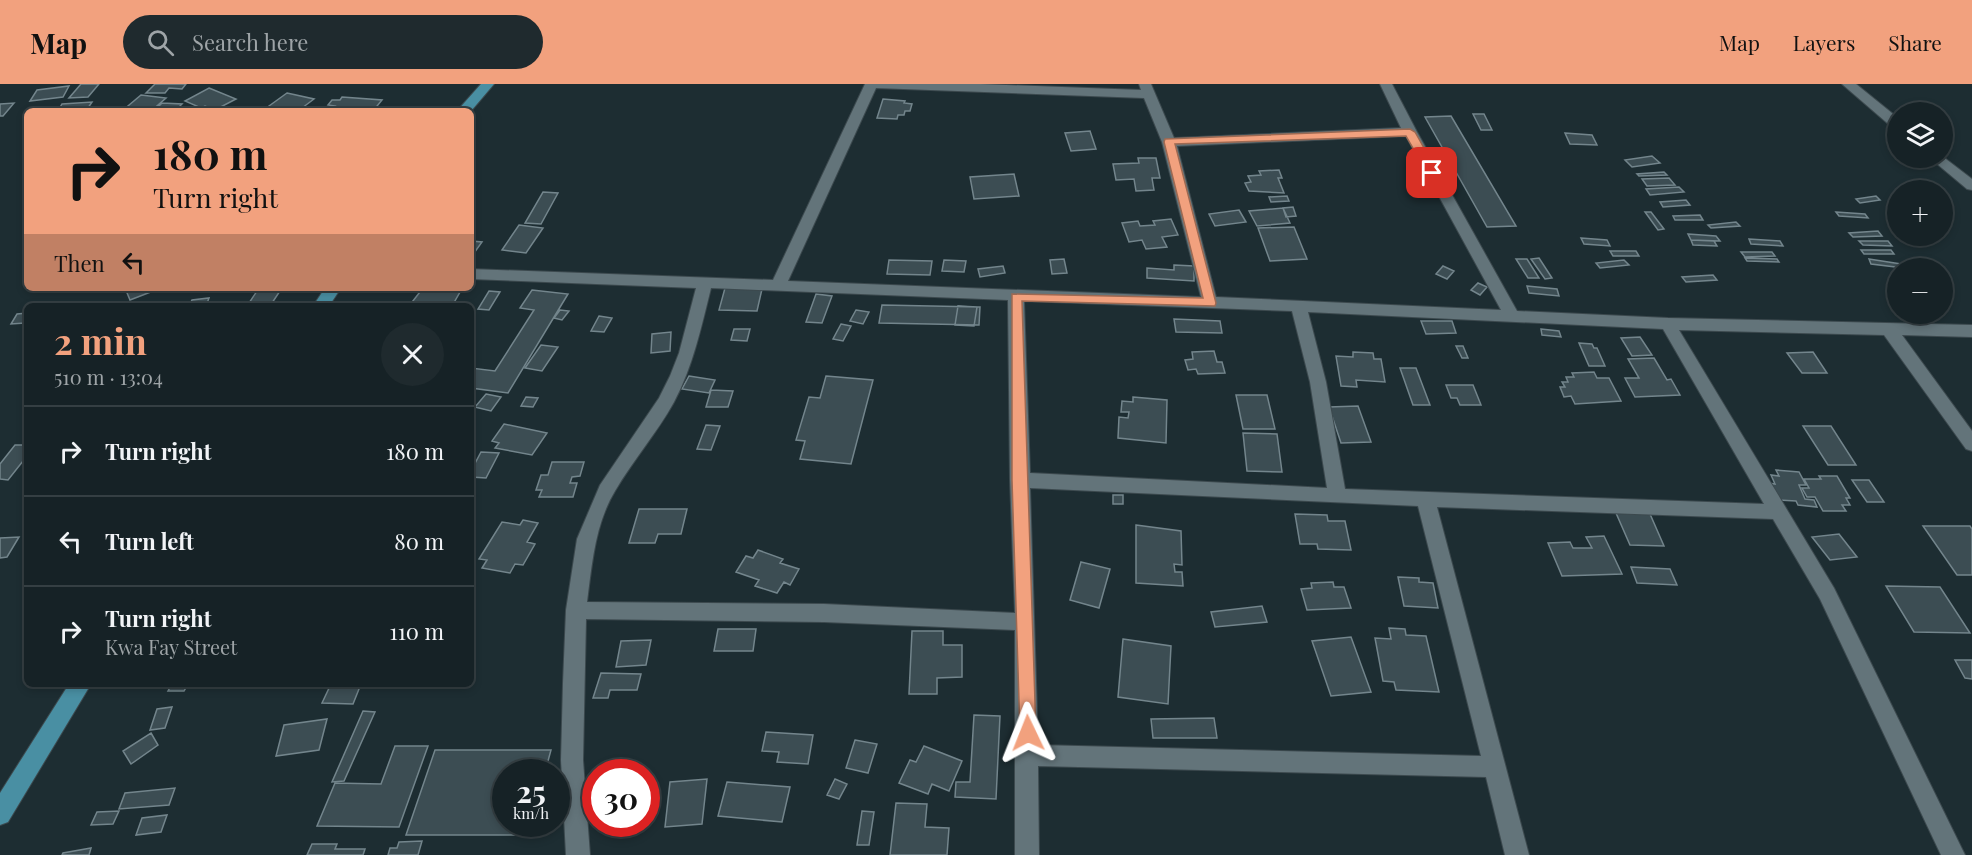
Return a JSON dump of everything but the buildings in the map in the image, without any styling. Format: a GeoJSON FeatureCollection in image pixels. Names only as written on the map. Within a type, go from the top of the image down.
{"type":"FeatureCollection","features":[{"type":"Feature","properties":{"kind":"main road"},"geometry":{"type":"LineString","coordinates":[[467,108],[488,84]]}},
{"type":"Feature","properties":{"kind":"main road"},"geometry":{"type":"LineString","coordinates":[[0,814],[79,687]]}},
{"type":"Feature","properties":{"kind":"street"},"geometry":{"type":"LineString","coordinates":[[778,286],[871,84]]}},
{"type":"Feature","properties":{"kind":"street"},"geometry":{"type":"LineString","coordinates":[[877,84],[1147,89],[1169,142],[1210,303]]}},
{"type":"Feature","properties":{"kind":"street"},"geometry":{"type":"LineString","coordinates":[[1386,84],[1410,132],[1512,316]]}},
{"type":"Feature","properties":{"kind":"street"},"geometry":{"type":"LineString","coordinates":[[1848,84],[1887,116]]}},
{"type":"Feature","properties":{"kind":"street"},"geometry":{"type":"LineString","coordinates":[[1169,142],[1410,132]]}},
{"type":"Feature","properties":{"kind":"street"},"geometry":{"type":"LineString","coordinates":[[1950,168],[1972,186]]}},
{"type":"Feature","properties":{"kind":"street"},"geometry":{"type":"LineString","coordinates":[[474,274],[705,282],[1016,297],[1299,306],[1668,324],[1972,331]]}},
{"type":"Feature","properties":{"kind":"street"},"geometry":{"type":"LineString","coordinates":[[578,855],[572,760],[576,610],[586,539],[606,490],[666,401],[678,376],[687,353],[705,282]]}},
{"type":"Feature","properties":{"kind":"street"},"geometry":{"type":"LineString","coordinates":[[1016,297],[1019,480],[1029,755],[1027,855]]}},
{"type":"Feature","properties":{"kind":"street"},"geometry":{"type":"LineString","coordinates":[[1299,306],[1318,382],[1337,496]]}},
{"type":"Feature","properties":{"kind":"street"},"geometry":{"type":"LineString","coordinates":[[1668,324],[1827,594],[1953,855]]}},
{"type":"Feature","properties":{"kind":"street"},"geometry":{"type":"LineString","coordinates":[[1889,329],[1972,444]]}},
{"type":"Feature","properties":{"kind":"street"},"geometry":{"type":"LineString","coordinates":[[1019,480],[1337,496],[1777,512]]}},
{"type":"Feature","properties":{"kind":"street"},"geometry":{"type":"LineString","coordinates":[[1425,498],[1517,855]]}},
{"type":"Feature","properties":{"kind":"street"},"geometry":{"type":"LineString","coordinates":[[576,610],[824,613],[1024,622]]}},
{"type":"Feature","properties":{"kind":"street"},"geometry":{"type":"LineString","coordinates":[[1029,755],[1495,767]]}},
{"type":"Feature","properties":{"kind":"route"},"geometry":{"type":"LineString","coordinates":[[1028,733],[1019,480],[1016,297],[1210,303],[1169,142],[1410,132],[1432,173]]}}]}
